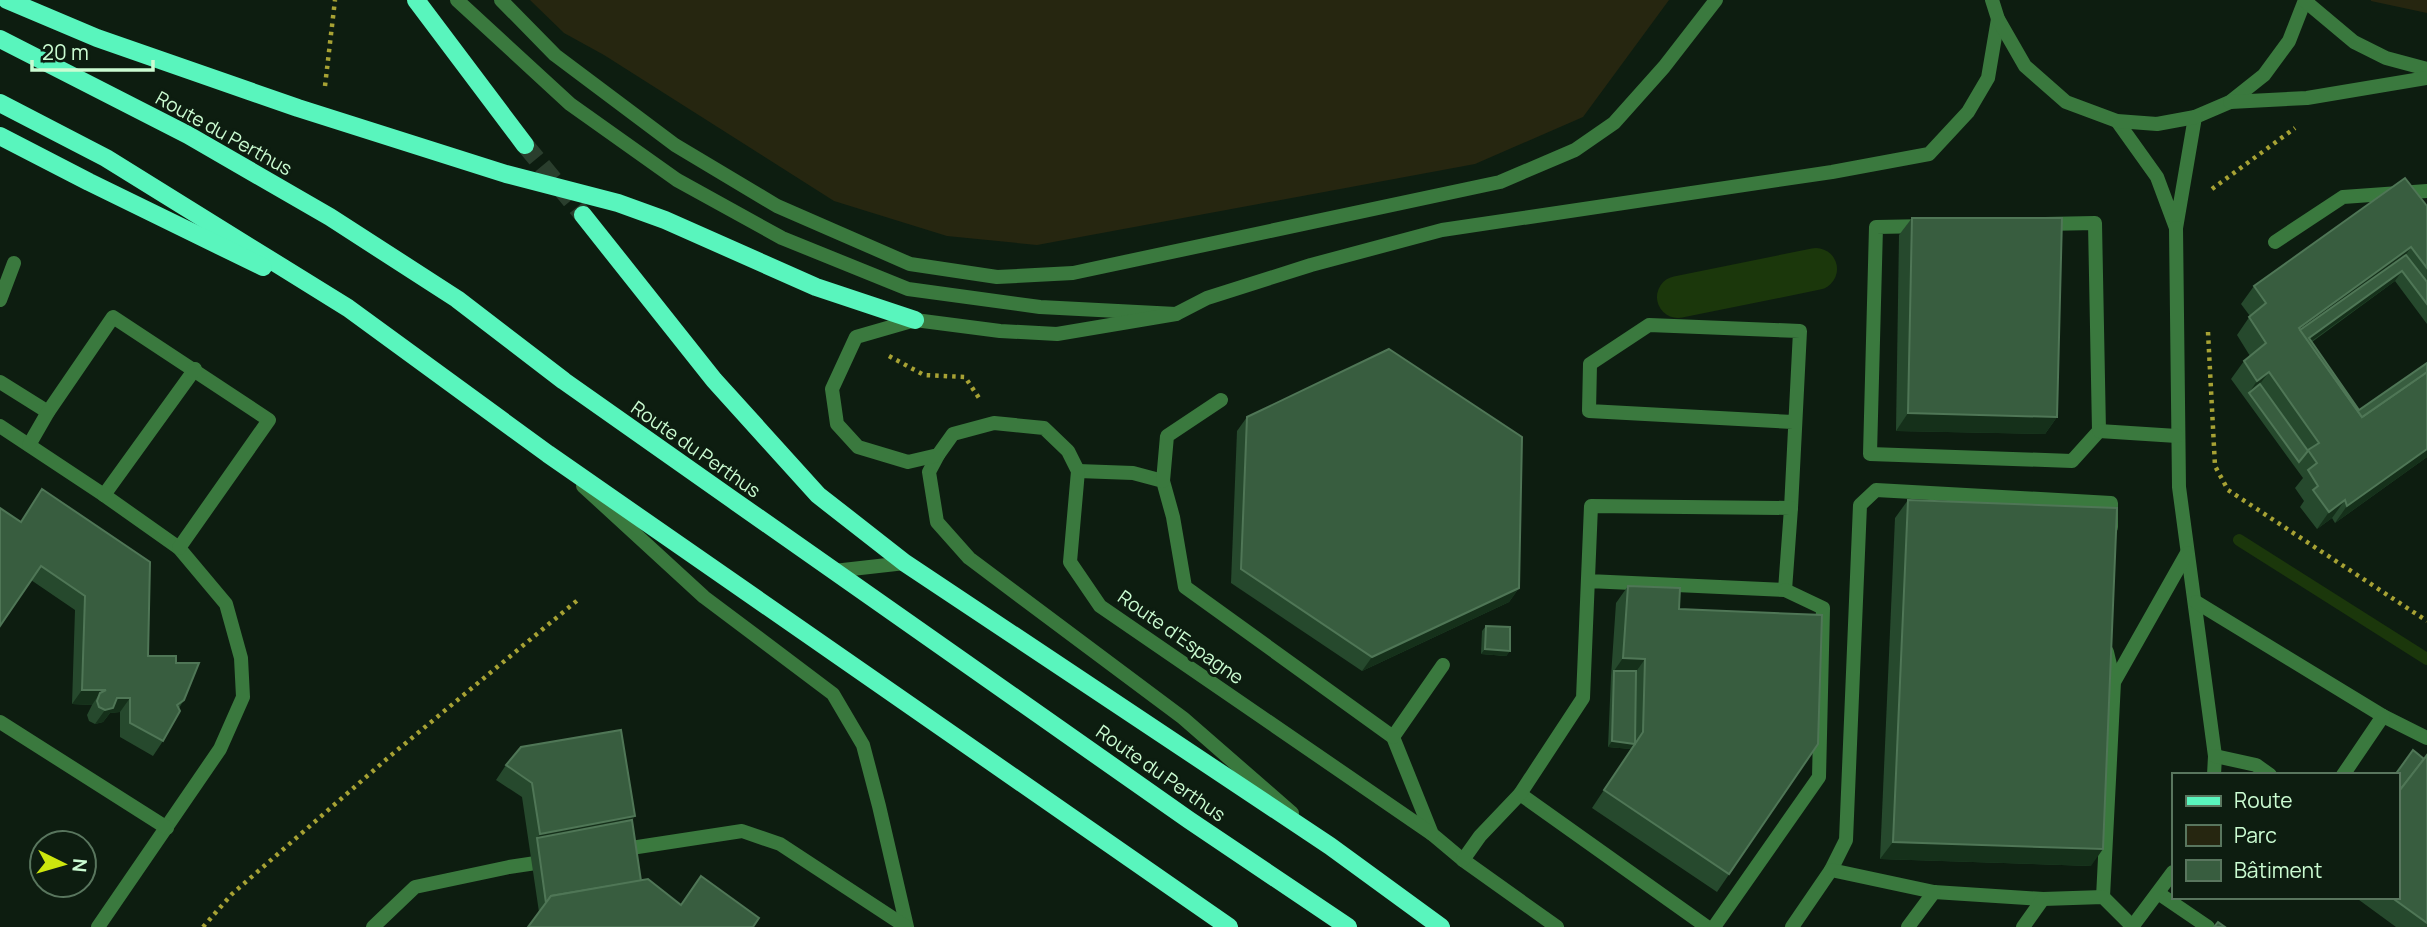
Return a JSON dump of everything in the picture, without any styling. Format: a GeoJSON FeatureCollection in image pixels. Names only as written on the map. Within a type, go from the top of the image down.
{"type":"FeatureCollection","features":[{"type":"Feature","properties":{"kind":"main road"},"geometry":{"type":"LineString","coordinates":[[6,0],[97,38],[298,108],[506,174],[653,216],[816,287],[915,320]]}},
{"type":"Feature","properties":{"kind":"main road"},"geometry":{"type":"LineString","coordinates":[[416,0],[525,145]]}},
{"type":"Feature","properties":{"kind":"main road","name":"Route du Perthus"},"geometry":{"type":"LineString","coordinates":[[0,38],[188,135],[330,217],[457,299],[564,381],[1189,820],[1348,927]]}},
{"type":"Feature","properties":{"kind":"main road"},"geometry":{"type":"LineString","coordinates":[[0,103],[106,158],[348,308],[548,454],[1229,927]]}},
{"type":"Feature","properties":{"kind":"main road"},"geometry":{"type":"LineString","coordinates":[[0,136],[348,308]]}},
{"type":"Feature","properties":{"kind":"main road"},"geometry":{"type":"LineString","coordinates":[[583,215],[714,380],[818,495],[905,563],[1330,846],[1441,927]]}},
{"type":"Feature","properties":{"kind":"street"},"geometry":{"type":"LineString","coordinates":[[457,0],[570,104],[677,180],[782,238],[908,289],[1040,307],[1176,314]]}},
{"type":"Feature","properties":{"kind":"street"},"geometry":{"type":"LineString","coordinates":[[501,0],[555,55],[577,72],[675,145],[777,206],[909,264],[997,277],[1073,273],[1500,182],[1575,150],[1614,123],[1664,67],[1716,0]]}},
{"type":"Feature","properties":{"kind":"street"},"geometry":{"type":"LineString","coordinates":[[1993,0],[1998,19],[2025,66],[2066,102],[2117,121],[2157,124],[2195,117],[2230,102],[2264,75],[2289,41],[2305,1],[2354,42],[2386,58],[2427,69]]}},
{"type":"Feature","properties":{"kind":"street"},"geometry":{"type":"LineString","coordinates":[[938,455],[908,462],[858,447],[837,424],[832,388],[856,337],[915,320],[1000,331],[1056,334],[1176,314],[1207,298],[1311,265],[1442,230],[1832,172],[1928,154],[1968,112],[1988,78],[1998,19]]}},
{"type":"Feature","properties":{"kind":"street"},"geometry":{"type":"LineString","coordinates":[[2230,102],[2307,98],[2427,78]]}},
{"type":"Feature","properties":{"kind":"street"},"geometry":{"type":"LineString","coordinates":[[2195,117],[2176,228],[2177,436],[2179,487],[2215,756],[2214,773]]}},
{"type":"Feature","properties":{"kind":"street"},"geometry":{"type":"LineString","coordinates":[[2117,121],[2157,177],[2176,228]]}},
{"type":"Feature","properties":{"kind":"street"},"geometry":{"type":"LineString","coordinates":[[2275,242],[2343,197],[2427,191]]}},
{"type":"Feature","properties":{"kind":"street"},"geometry":{"type":"LineString","coordinates":[[2095,223],[2099,431],[2072,461],[1870,454],[1876,227],[2095,223]]}},
{"type":"Feature","properties":{"kind":"street"},"geometry":{"type":"LineString","coordinates":[[0,300],[14,263]]}},
{"type":"Feature","properties":{"kind":"street"},"geometry":{"type":"LineString","coordinates":[[29,445],[48,412],[113,317],[195,369],[269,420],[179,548]]}},
{"type":"Feature","properties":{"kind":"street"},"geometry":{"type":"LineString","coordinates":[[1785,590],[1800,331],[1649,325],[1590,364],[1589,411],[1793,422]]}},
{"type":"Feature","properties":{"kind":"street"},"geometry":{"type":"LineString","coordinates":[[104,495],[195,369]]}},
{"type":"Feature","properties":{"kind":"street"},"geometry":{"type":"LineString","coordinates":[[0,382],[48,412]]}},
{"type":"Feature","properties":{"kind":"street"},"geometry":{"type":"LineString","coordinates":[[1221,400],[1167,436],[1163,481],[1173,517],[1185,587],[1393,737],[1432,834]]}},
{"type":"Feature","properties":{"kind":"street"},"geometry":{"type":"LineString","coordinates":[[1163,481],[1133,473],[1078,471],[1068,451],[1044,428],[994,423],[953,434],[929,472],[937,522],[969,558],[1183,718],[1330,846]]}},
{"type":"Feature","properties":{"kind":"street"},"geometry":{"type":"LineString","coordinates":[[0,426],[179,548],[226,604],[241,658],[243,697],[220,749],[98,927]]}},
{"type":"Feature","properties":{"kind":"street"},"geometry":{"type":"LineString","coordinates":[[2099,431],[2177,436]]}},
{"type":"Feature","properties":{"kind":"street"},"geometry":{"type":"LineString","coordinates":[[548,454],[704,597],[833,694],[863,745],[880,806],[906,926]]}},
{"type":"Feature","properties":{"kind":"street","name":"Route d'Espagne"},"geometry":{"type":"LineString","coordinates":[[1078,471],[1070,562],[1100,606],[1432,834],[1463,860],[1558,927]]}},
{"type":"Feature","properties":{"kind":"street"},"geometry":{"type":"LineString","coordinates":[[1792,927],[1831,870],[1846,840],[1860,505],[1876,490],[2111,503],[2110,545]]}},
{"type":"Feature","properties":{"kind":"street"},"geometry":{"type":"LineString","coordinates":[[1463,860],[1480,836],[1520,794],[1583,698],[1591,506],[1791,508]]}},
{"type":"Feature","properties":{"kind":"street"},"geometry":{"type":"LineString","coordinates":[[2114,682],[2187,554]]}},
{"type":"Feature","properties":{"kind":"street"},"geometry":{"type":"LineString","coordinates":[[835,571],[905,563]]}},
{"type":"Feature","properties":{"kind":"street"},"geometry":{"type":"LineString","coordinates":[[1587,581],[1785,590],[1823,607],[1819,777],[1713,927]]}},
{"type":"Feature","properties":{"kind":"street"},"geometry":{"type":"LineString","coordinates":[[2196,602],[2383,716],[2427,738]]}},
{"type":"Feature","properties":{"kind":"street"},"geometry":{"type":"LineString","coordinates":[[2107,643],[2107,657],[2114,682],[2103,897],[2132,927],[2172,873]]}},
{"type":"Feature","properties":{"kind":"street"},"geometry":{"type":"LineString","coordinates":[[1393,737],[1443,665]]}},
{"type":"Feature","properties":{"kind":"street"},"geometry":{"type":"LineString","coordinates":[[2344,773],[2383,716]]}},
{"type":"Feature","properties":{"kind":"street"},"geometry":{"type":"LineString","coordinates":[[0,722],[167,828]]}},
{"type":"Feature","properties":{"kind":"street"},"geometry":{"type":"LineString","coordinates":[[2215,756],[2256,765],[2267,773]]}},
{"type":"Feature","properties":{"kind":"street"},"geometry":{"type":"LineString","coordinates":[[1520,794],[1707,927]]}},
{"type":"Feature","properties":{"kind":"street"},"geometry":{"type":"LineString","coordinates":[[605,852],[742,831],[780,844],[906,926]]}},
{"type":"Feature","properties":{"kind":"street"},"geometry":{"type":"LineString","coordinates":[[373,927],[415,887],[564,858]]}},
{"type":"Feature","properties":{"kind":"street"},"geometry":{"type":"LineString","coordinates":[[1831,870],[1934,892],[2043,899],[2103,897]]}},
{"type":"Feature","properties":{"kind":"street"},"geometry":{"type":"LineString","coordinates":[[1908,927],[1934,892]]}},
{"type":"Feature","properties":{"kind":"street"},"geometry":{"type":"LineString","coordinates":[[2158,892],[2208,927]]}},
{"type":"Feature","properties":{"kind":"street"},"geometry":{"type":"LineString","coordinates":[[2024,927],[2043,899]]}},
{"type":"Feature","properties":{"kind":"path"},"geometry":{"type":"LineString","coordinates":[[2201,196],[2305,121]]}},
{"type":"Feature","properties":{"kind":"path"},"geometry":{"type":"LineString","coordinates":[[2208,331],[2215,466],[2228,490],[2427,621]]}},
{"type":"Feature","properties":{"kind":"path"},"geometry":{"type":"LineString","coordinates":[[203,927],[232,894],[389,757],[579,599]]}},
{"type":"Feature","properties":{"kind":"green space"},"geometry":{"type":"Polygon","coordinates":[[[530,0],[1669,0],[1583,117],[1475,164],[1037,245],[947,236],[834,201],[604,55],[564,33],[530,0]]]}},
{"type":"Feature","properties":{"kind":"green space"},"geometry":{"type":"Polygon","coordinates":[[[2427,0],[2427,13],[2371,1],[2427,0]]]}},
{"type":"Feature","properties":{"kind":"building"},"geometry":{"type":"Polygon","coordinates":[[[2405,178],[2427,206],[2427,268],[2411,247],[2299,328],[2362,417],[2427,372],[2427,449],[2347,506],[2345,500],[2329,512],[2313,490],[2318,486],[2308,470],[2317,463],[2308,450],[2319,443],[2269,372],[2257,381],[2244,361],[2266,343],[2249,317],[2266,303],[2254,286],[2405,178]]]}},
{"type":"Feature","properties":{"kind":"building"},"geometry":{"type":"Polygon","coordinates":[[[1912,218],[2062,218],[2057,417],[1908,413],[1912,218]]]}},
{"type":"Feature","properties":{"kind":"building"},"geometry":{"type":"Polygon","coordinates":[[[2406,255],[2427,282],[2427,304],[2402,271],[2309,338],[2359,410],[2427,363],[2427,372],[2362,417],[2300,330],[2406,255]]]}},
{"type":"Feature","properties":{"kind":"building"},"geometry":{"type":"Polygon","coordinates":[[[1389,349],[1522,437],[1519,588],[1372,657],[1241,569],[1247,417],[1389,349]]]}},
{"type":"Feature","properties":{"kind":"building"},"geometry":{"type":"Polygon","coordinates":[[[2260,384],[2308,451],[2299,462],[2249,393],[2260,384]]]}},
{"type":"Feature","properties":{"kind":"building"},"geometry":{"type":"Polygon","coordinates":[[[42,489],[150,562],[148,656],[176,656],[176,663],[199,663],[184,700],[177,705],[180,711],[163,741],[130,723],[130,698],[117,698],[113,708],[105,710],[99,707],[97,701],[100,693],[106,690],[82,690],[85,596],[41,566],[0,626],[0,508],[21,522],[42,489]]]}},
{"type":"Feature","properties":{"kind":"building"},"geometry":{"type":"Polygon","coordinates":[[[1908,500],[2117,508],[2103,849],[1893,842],[1908,500]]]}},
{"type":"Feature","properties":{"kind":"building"},"geometry":{"type":"Polygon","coordinates":[[[1628,586],[1680,588],[1679,609],[1822,615],[1818,744],[1729,874],[1604,790],[1643,732],[1645,659],[1623,658],[1628,586]]]}},
{"type":"Feature","properties":{"kind":"building"},"geometry":{"type":"Polygon","coordinates":[[[1486,626],[1510,627],[1510,651],[1485,649],[1486,626]]]}},
{"type":"Feature","properties":{"kind":"building"},"geometry":{"type":"Polygon","coordinates":[[[1614,671],[1636,671],[1635,744],[1612,741],[1614,671]]]}},
{"type":"Feature","properties":{"kind":"building"},"geometry":{"type":"Polygon","coordinates":[[[621,730],[635,816],[540,834],[532,783],[506,765],[521,747],[621,730]]]}},
{"type":"Feature","properties":{"kind":"building"},"geometry":{"type":"Polygon","coordinates":[[[2413,750],[2424,759],[2399,791],[2399,773],[2396,773],[2413,750]]]}},
{"type":"Feature","properties":{"kind":"building"},"geometry":{"type":"Polygon","coordinates":[[[2427,755],[2427,923],[2394,899],[2399,899],[2399,791],[2427,755]]]}},
{"type":"Feature","properties":{"kind":"building"},"geometry":{"type":"Polygon","coordinates":[[[632,820],[641,881],[551,896],[546,903],[537,838],[632,820]]]}},
{"type":"Feature","properties":{"kind":"building"},"geometry":{"type":"Polygon","coordinates":[[[701,876],[759,918],[753,927],[528,927],[551,896],[648,879],[681,905],[701,876]]]}},
{"type":"Feature","properties":{"kind":"waterway"},"geometry":{"type":"LineString","coordinates":[[1678,297],[1816,269]]}},
{"type":"Feature","properties":{"kind":"waterway"},"geometry":{"type":"LineString","coordinates":[[2239,540],[2427,659]]}},
{"type":"Feature","properties":{"kind":"tunnel"},"geometry":{"type":"LineString","coordinates":[[525,145],[583,215]]}}]}
